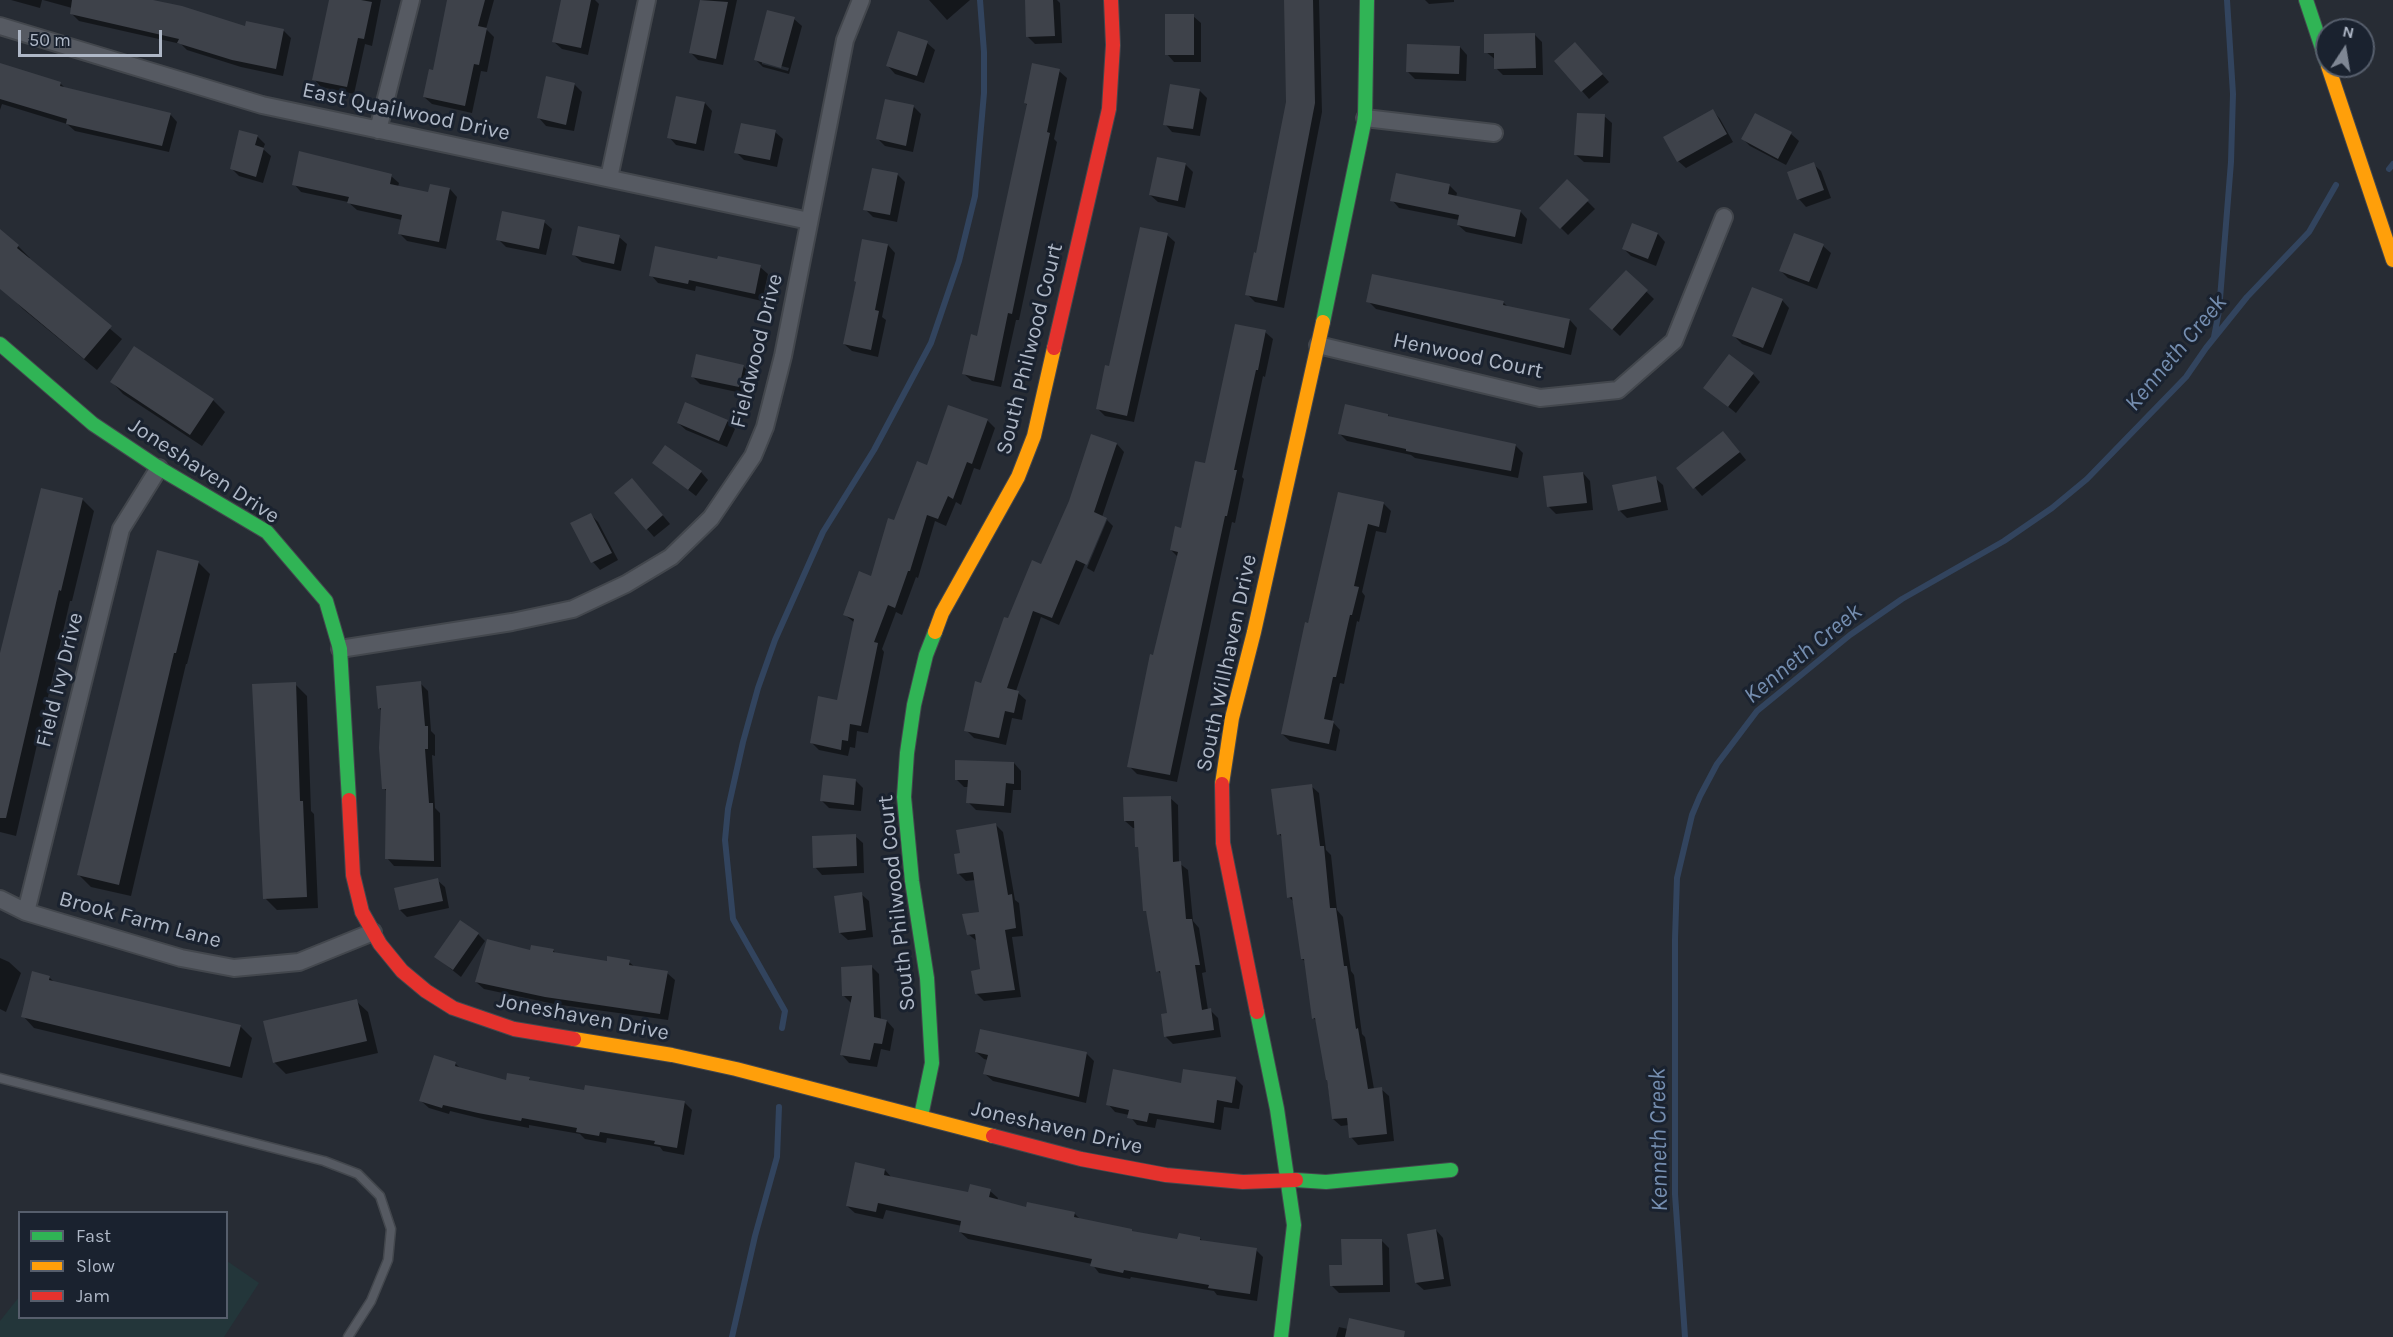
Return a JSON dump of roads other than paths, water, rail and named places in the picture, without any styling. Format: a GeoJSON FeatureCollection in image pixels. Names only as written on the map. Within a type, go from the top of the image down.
{"type":"FeatureCollection","features":[{"type":"Feature","properties":{"kind":"street"},"geometry":{"type":"LineString","coordinates":[[378,130],[411,0]]}},
{"type":"Feature","properties":{"kind":"street"},"geometry":{"type":"LineString","coordinates":[[609,178],[647,0]]}},
{"type":"Feature","properties":{"kind":"street","name":"Fieldwood Drive"},"geometry":{"type":"LineString","coordinates":[[340,649],[512,622],[573,609],[626,584],[670,557],[711,518],[753,456],[765,427],[783,356],[845,40],[861,0]]}},
{"type":"Feature","properties":{"kind":"street","name":"South Philwood Court"},"geometry":{"type":"LineString","coordinates":[[921,1116],[932,1063],[927,978],[912,881],[904,797],[914,705],[926,655],[942,613],[1018,477],[1034,436],[1109,109],[1113,45],[1111,0]]}},
{"type":"Feature","properties":{"kind":"street","name":"South Willhaven Drive"},"geometry":{"type":"LineString","coordinates":[[1281,1337],[1294,1226],[1275,1098],[1223,843],[1222,778],[1232,718],[1254,632],[1318,345],[1365,118],[1367,0]]}},
{"type":"Feature","properties":{"kind":"street"},"geometry":{"type":"LineString","coordinates":[[2306,0],[2315,26]]}},
{"type":"Feature","properties":{"kind":"street","name":"East Quailwood Drive"},"geometry":{"type":"LineString","coordinates":[[0,26],[262,105],[809,220]]}},
{"type":"Feature","properties":{"kind":"street"},"geometry":{"type":"LineString","coordinates":[[2333,78],[2393,260]]}},
{"type":"Feature","properties":{"kind":"street"},"geometry":{"type":"LineString","coordinates":[[1365,118],[1494,133]]}},
{"type":"Feature","properties":{"kind":"street","name":"Henwood Court"},"geometry":{"type":"LineString","coordinates":[[1318,345],[1540,398],[1618,390],[1674,341],[1724,217]]}},
{"type":"Feature","properties":{"kind":"street","name":"Joneshaven Drive"},"geometry":{"type":"LineString","coordinates":[[0,344],[93,424],[159,468],[267,532],[326,601],[340,649],[353,875],[362,912],[380,944],[402,971],[426,991],[453,1008],[514,1029],[672,1055],[736,1069],[1081,1159],[1166,1174],[1243,1182],[1287,1180],[1326,1182],[1451,1170]]}},
{"type":"Feature","properties":{"kind":"street","name":"Field Ivy Drive"},"geometry":{"type":"LineString","coordinates":[[26,912],[121,529],[159,468]]}},
{"type":"Feature","properties":{"kind":"street","name":"Brook Farm Lane"},"geometry":{"type":"LineString","coordinates":[[0,899],[26,912],[181,958],[234,968],[299,962],[373,932]]}},
{"type":"Feature","properties":{"kind":"lane"},"geometry":{"type":"LineString","coordinates":[[0,1078],[324,1161],[358,1174],[380,1196],[391,1229],[388,1260],[371,1301],[348,1337]]}},
{"type":"Feature","properties":{"kind":"waterway"},"geometry":{"type":"LineString","coordinates":[[782,1028],[785,1011],[733,919],[725,840],[728,809],[758,688],[775,640],[823,532],[874,450],[931,343],[959,261],[975,196],[984,93],[980,0]]}},
{"type":"Feature","properties":{"kind":"waterway"},"geometry":{"type":"LineString","coordinates":[[2214,337],[2219,311],[2231,162],[2233,94],[2227,0]]}},
{"type":"Feature","properties":{"kind":"waterway","name":"Kenneth Creek"},"geometry":{"type":"LineString","coordinates":[[2389,169],[2393,164]]}},
{"type":"Feature","properties":{"kind":"waterway","name":"Kenneth Creek"},"geometry":{"type":"LineString","coordinates":[[1685,1337],[1675,1194],[1677,878],[1692,815],[1717,764],[1757,711],[1850,635],[1902,599],[2004,541],[2052,508],[2087,479],[2186,377],[2247,297],[2309,232],[2336,185]]}},
{"type":"Feature","properties":{"kind":"waterway"},"geometry":{"type":"LineString","coordinates":[[732,1337],[755,1236],[777,1157],[779,1107]]}}]}
